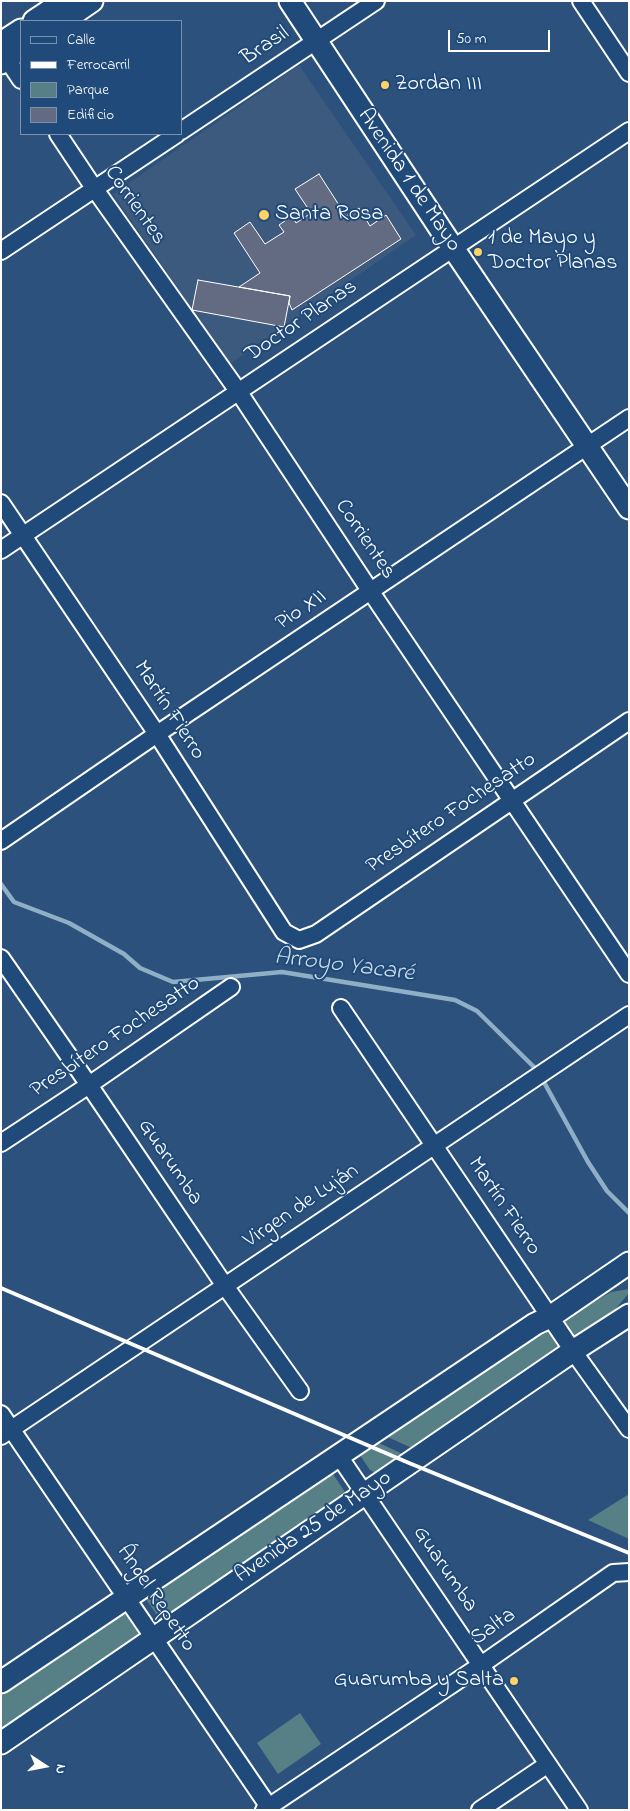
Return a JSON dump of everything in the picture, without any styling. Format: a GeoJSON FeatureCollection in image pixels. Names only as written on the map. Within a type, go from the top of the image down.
{"type":"FeatureCollection","features":[{"type":"Feature","properties":{"kind":"main road"},"geometry":{"type":"LineString","coordinates":[[36,20],[64,1]]}},
{"type":"Feature","properties":{"kind":"main road"},"geometry":{"type":"LineString","coordinates":[[64,20],[92,1]]}},
{"type":"Feature","properties":{"kind":"main road","name":"Avenida 1 de Mayo"},"geometry":{"type":"LineString","coordinates":[[290,1],[453,248],[629,508]]}},
{"type":"Feature","properties":{"kind":"main road"},"geometry":{"type":"LineString","coordinates":[[6,53],[20,32]]}},
{"type":"Feature","properties":{"kind":"main road","name":"Avenida 25 de Mayo"},"geometry":{"type":"LineString","coordinates":[[1,1682],[629,1263]]}},
{"type":"Feature","properties":{"kind":"main road","name":"Avenida 25 de Mayo"},"geometry":{"type":"LineString","coordinates":[[1,1743],[573,1351],[629,1315]]}},
{"type":"Feature","properties":{"kind":"street","name":"Brasil"},"geometry":{"type":"LineString","coordinates":[[182,130],[376,1]]}},
{"type":"Feature","properties":{"kind":"street"},"geometry":{"type":"LineString","coordinates":[[581,1],[629,73]]}},
{"type":"Feature","properties":{"kind":"street"},"geometry":{"type":"LineString","coordinates":[[6,53],[20,78]]}},
{"type":"Feature","properties":{"kind":"street","name":"Doctor Planas"},"geometry":{"type":"LineString","coordinates":[[1,550],[629,131]]}},
{"type":"Feature","properties":{"kind":"street","name":"Corrientes"},"geometry":{"type":"LineString","coordinates":[[59,135],[238,391],[629,974]]}},
{"type":"Feature","properties":{"kind":"street"},"geometry":{"type":"LineString","coordinates":[[1,251],[175,135]]}},
{"type":"Feature","properties":{"kind":"street","name":"Pio XII"},"geometry":{"type":"LineString","coordinates":[[1,841],[157,734],[629,418]]}},
{"type":"Feature","properties":{"kind":"street","name":"Martín Fierro"},"geometry":{"type":"LineString","coordinates":[[1,503],[157,734],[284,932],[299,940]]}},
{"type":"Feature","properties":{"kind":"street","name":"Presbítero Fochesatto"},"geometry":{"type":"LineString","coordinates":[[299,940],[316,934],[629,721]]}},
{"type":"Feature","properties":{"kind":"street","name":"Guarumba"},"geometry":{"type":"LineString","coordinates":[[1,958],[90,1085],[225,1286],[300,1391]]}},
{"type":"Feature","properties":{"kind":"street","name":"Presbítero Fochesatto"},"geometry":{"type":"LineString","coordinates":[[1,1143],[90,1085],[231,987]]}},
{"type":"Feature","properties":{"kind":"street","name":"Martín Fierro"},"geometry":{"type":"LineString","coordinates":[[341,1008],[573,1351],[629,1429]]}},
{"type":"Feature","properties":{"kind":"street","name":"Virgen de Luján"},"geometry":{"type":"LineString","coordinates":[[6,1432],[629,1015]]}},
{"type":"Feature","properties":{"kind":"street","name":"Ángel Repetto"},"geometry":{"type":"LineString","coordinates":[[1,1414],[6,1432],[127,1598],[268,1809]]}},
{"type":"Feature","properties":{"kind":"street","name":"Guarumba"},"geometry":{"type":"LineString","coordinates":[[338,1456],[579,1810]]}},
{"type":"Feature","properties":{"kind":"street","name":"Salta"},"geometry":{"type":"LineString","coordinates":[[268,1809],[613,1573],[627,1571]]}},
{"type":"Feature","properties":{"kind":"street"},"geometry":{"type":"LineString","coordinates":[[480,1810],[548,1764]]}},
{"type":"Feature","properties":{"kind":"shaded area","name":"Santa Rosa"},"geometry":{"type":"Polygon","coordinates":[[[299,65],[416,235],[230,364],[113,194],[299,65]]]}},
{"type":"Feature","properties":{"kind":"green space"},"geometry":{"type":"Polygon","coordinates":[[[629,1289],[629,1293],[612,1313],[576,1340],[563,1320],[611,1292],[629,1289]]]}},
{"type":"Feature","properties":{"kind":"green space"},"geometry":{"type":"Polygon","coordinates":[[[548,1323],[563,1344],[412,1448],[383,1435],[548,1323]]]}},
{"type":"Feature","properties":{"kind":"green space"},"geometry":{"type":"Polygon","coordinates":[[[368,1438],[405,1455],[377,1474],[370,1470],[357,1451],[368,1438]]]}},
{"type":"Feature","properties":{"kind":"green space"},"geometry":{"type":"Polygon","coordinates":[[[333,1474],[347,1495],[160,1620],[146,1599],[333,1474]]]}},
{"type":"Feature","properties":{"kind":"green space"},"geometry":{"type":"Polygon","coordinates":[[[629,1494],[629,1539],[588,1520],[629,1494]]]}},
{"type":"Feature","properties":{"kind":"green space"},"geometry":{"type":"Polygon","coordinates":[[[124,1611],[140,1636],[1,1729],[1,1693],[124,1611]]]}},
{"type":"Feature","properties":{"kind":"green space"},"geometry":{"type":"Polygon","coordinates":[[[300,1713],[321,1744],[278,1774],[257,1743],[300,1713]]]}},
{"type":"Feature","properties":{"kind":"building"},"geometry":{"type":"Polygon","coordinates":[[[319,174],[346,216],[359,208],[370,226],[386,215],[401,239],[292,310],[289,303],[290,296],[239,287],[260,273],[234,233],[250,222],[265,244],[284,232],[279,225],[292,216],[296,223],[311,213],[295,189],[319,174]]]}},
{"type":"Feature","properties":{"kind":"building"},"geometry":{"type":"Polygon","coordinates":[[[198,280],[290,296],[284,327],[192,310],[198,280]]]}},
{"type":"Feature","properties":{"kind":"waterway","name":"Arroyo Yacaré"},"geometry":{"type":"LineString","coordinates":[[1,884],[14,902],[69,923],[124,954],[140,968],[173,982],[282,972],[455,1000],[477,1011],[536,1069]]}},
{"type":"Feature","properties":{"kind":"waterway","name":"Arroyo Yacaré"},"geometry":{"type":"LineString","coordinates":[[545,1084],[588,1162],[607,1191],[629,1213]]}},
{"type":"Feature","properties":{"kind":"railway"},"geometry":{"type":"LineString","coordinates":[[1,1288],[409,1463],[629,1553]]}},
{"type":"Feature","properties":{"kind":"place","name":"Zordan III"},"geometry":{"type":"Point","coordinates":[385,85]}},
{"type":"Feature","properties":{"kind":"place","name":"Santa Rosa"},"geometry":{"type":"Point","coordinates":[264,215]}},
{"type":"Feature","properties":{"kind":"place","name":"1 de Mayo y Doctor Planas"},"geometry":{"type":"Point","coordinates":[478,252]}},
{"type":"Feature","properties":{"kind":"place","name":"Guarumba y Salta"},"geometry":{"type":"Point","coordinates":[514,1681]}}]}
